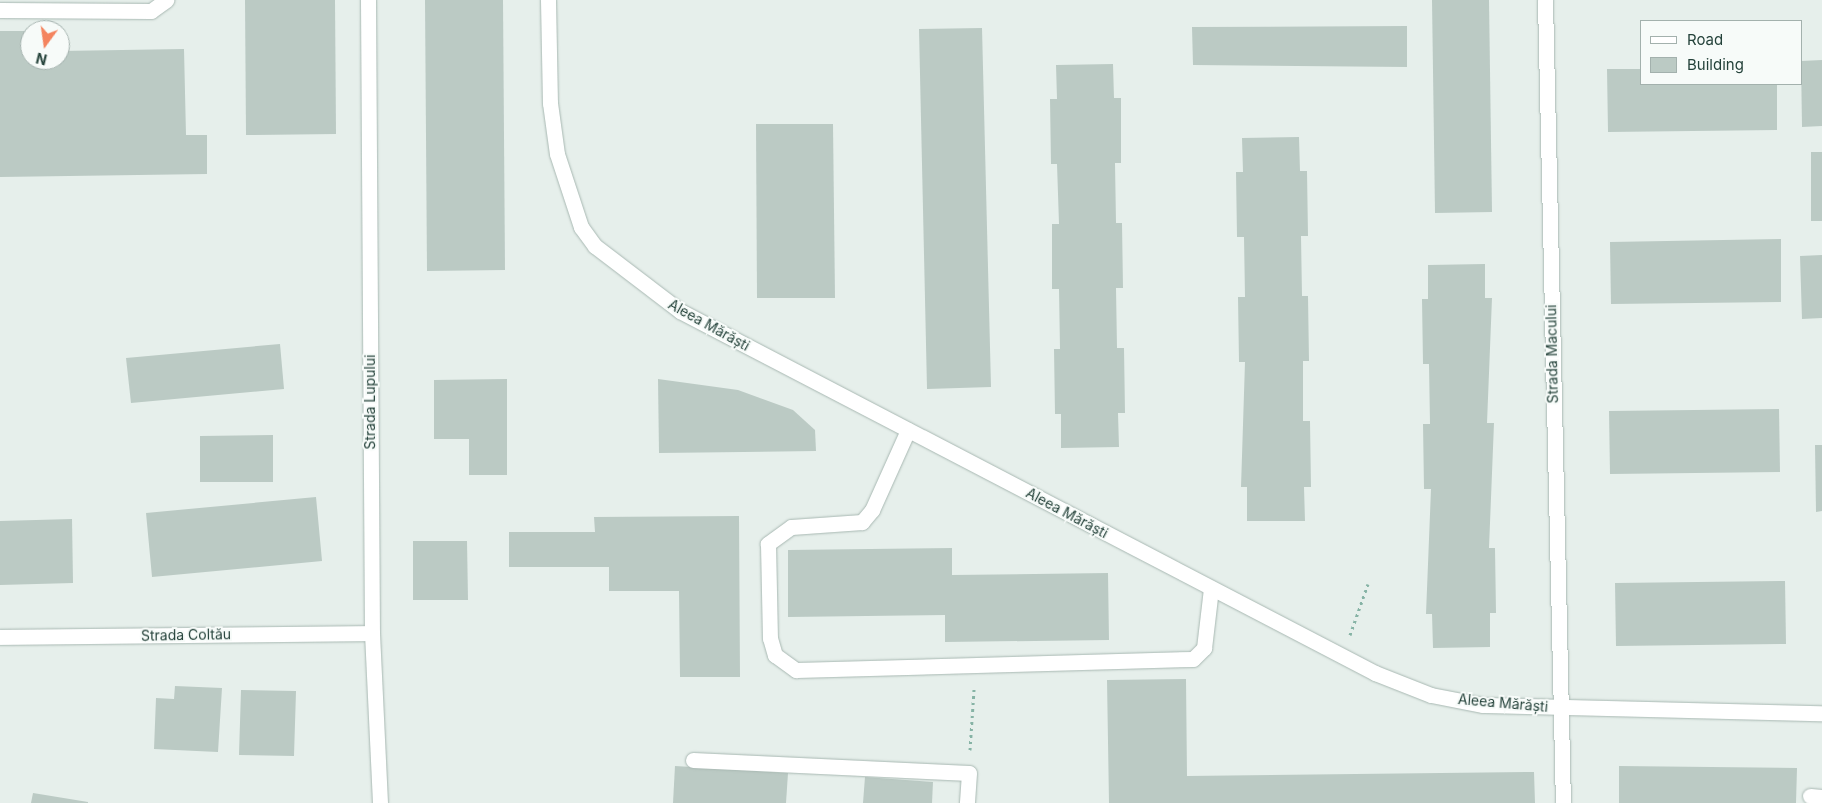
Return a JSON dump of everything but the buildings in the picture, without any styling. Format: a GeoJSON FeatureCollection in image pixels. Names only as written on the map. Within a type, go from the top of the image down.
{"type":"FeatureCollection","features":[{"type":"Feature","properties":{"kind":"street"},"geometry":{"type":"LineString","coordinates":[[0,10],[151,11],[166,0]]}},
{"type":"Feature","properties":{"kind":"street","name":"Strada Lupului"},"geometry":{"type":"LineString","coordinates":[[368,0],[372,632],[380,803]]}},
{"type":"Feature","properties":{"kind":"street","name":"Aleea Mărăști"},"geometry":{"type":"LineString","coordinates":[[548,0],[550,103],[558,154],[581,227],[595,246],[680,311],[1343,657],[1430,695],[1483,704],[1559,708],[1822,714]]}},
{"type":"Feature","properties":{"kind":"street","name":"Strada Macului"},"geometry":{"type":"LineString","coordinates":[[1545,0],[1559,708],[1564,803]]}},
{"type":"Feature","properties":{"kind":"street"},"geometry":{"type":"LineString","coordinates":[[908,430],[872,510],[862,522],[790,526],[768,544],[770,638],[775,655],[796,670],[976,667],[1193,659],[1204,648],[1211,588]]}},
{"type":"Feature","properties":{"kind":"street","name":"Strada Coltău"},"geometry":{"type":"LineString","coordinates":[[0,637],[372,632]]}},
{"type":"Feature","properties":{"kind":"street"},"geometry":{"type":"LineString","coordinates":[[693,760],[969,773],[966,803]]}},
{"type":"Feature","properties":{"kind":"path"},"geometry":{"type":"LineString","coordinates":[[1343,657],[1368,584]]}},
{"type":"Feature","properties":{"kind":"path"},"geometry":{"type":"LineString","coordinates":[[969,773],[976,667]]}}]}
